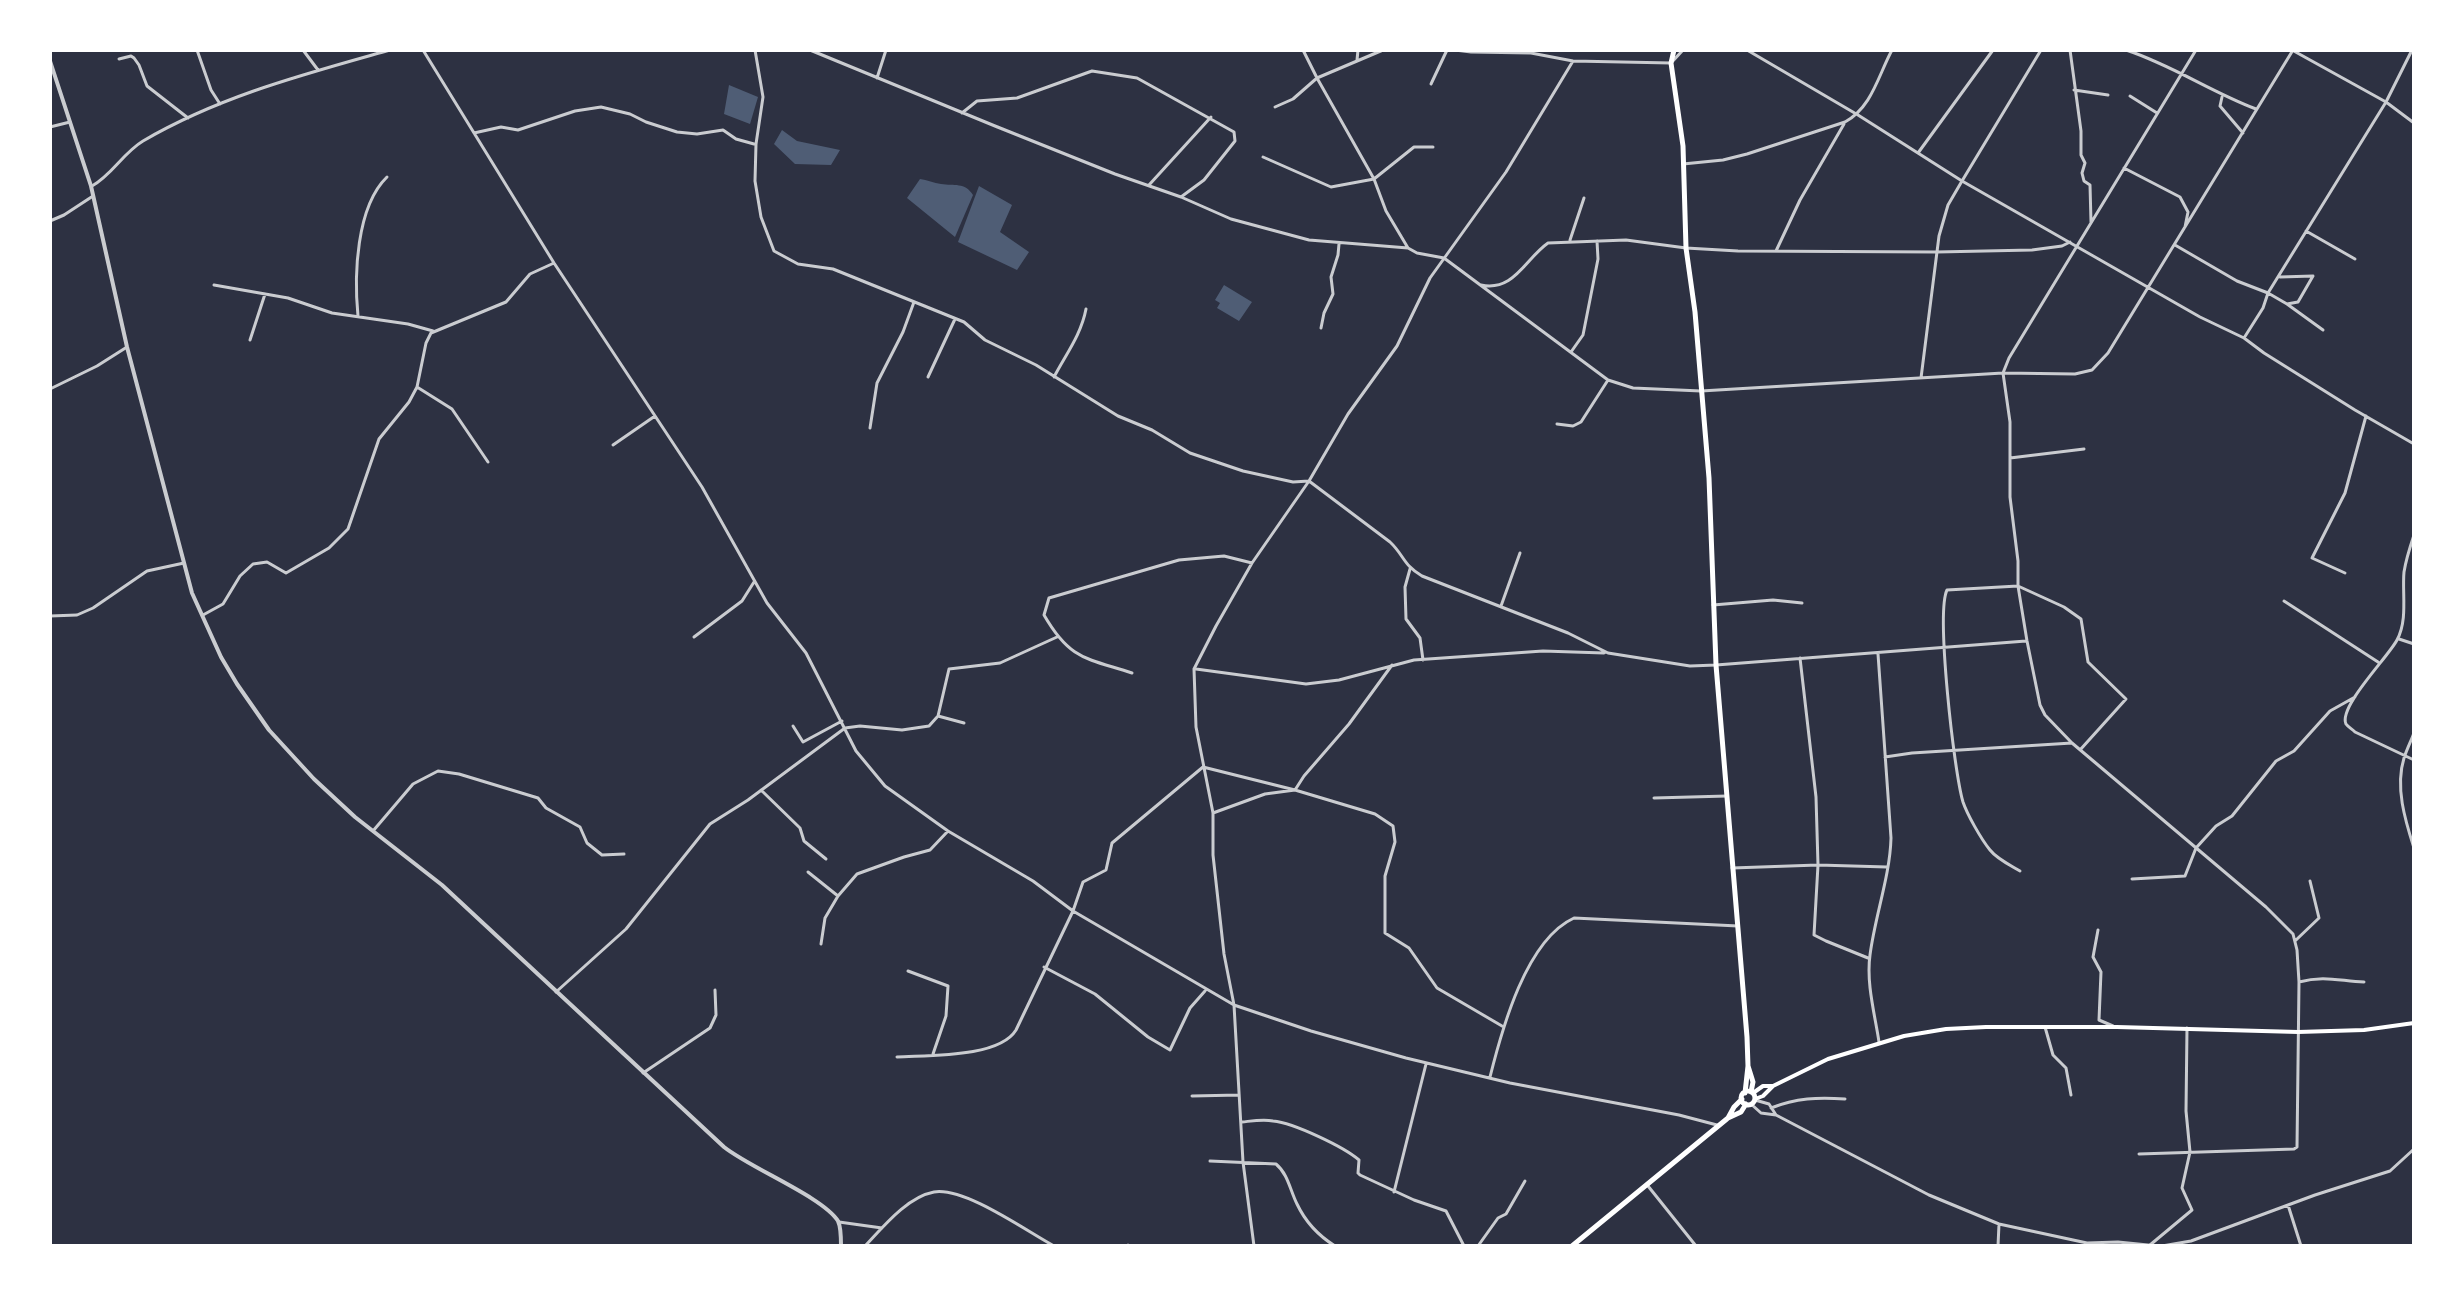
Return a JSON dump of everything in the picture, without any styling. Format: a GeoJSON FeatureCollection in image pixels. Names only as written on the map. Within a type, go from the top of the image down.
{"type":"FeatureCollection","features":[{"type":"Feature","properties":{"kind":"highway"},"geometry":{"type":"LineString","coordinates":[[1572,1246],[1728,1118],[1741,1112],[1750,1098],[1753,1082],[1748,1066],[1716,665],[1709,478],[1695,312],[1686,248],[1682,137],[1671,63],[1673,51]]}},
{"type":"Feature","properties":{"kind":"main road"},"geometry":{"type":"LineString","coordinates":[[1750,1098],[1763,1096],[1773,1086],[1828,1059],[1879,1042],[1946,1029],[2117,1027],[2298,1032],[2364,1030],[2414,1023]]}},
{"type":"Feature","properties":{"kind":"street"},"geometry":{"type":"LineString","coordinates":[[197,50],[211,90],[220,104]]}},
{"type":"Feature","properties":{"kind":"street"},"geometry":{"type":"LineString","coordinates":[[303,50],[318,70]]}},
{"type":"Feature","properties":{"kind":"street"},"geometry":{"type":"LineString","coordinates":[[91,186],[105,177],[140,143],[188,118],[255,89],[390,50]]}},
{"type":"Feature","properties":{"kind":"street"},"geometry":{"type":"LineString","coordinates":[[423,50],[554,263],[702,487],[754,582],[806,653],[856,751],[885,786],[948,831],[1033,881],[1073,911],[1234,1005],[1356,1045],[1426,1063],[1720,1126]]}},
{"type":"Feature","properties":{"kind":"street"},"geometry":{"type":"LineString","coordinates":[[755,50],[763,97],[755,161],[758,202],[774,251],[798,264],[833,269],[955,319],[985,340],[1036,365],[1118,416],[1152,430],[1190,453],[1243,471],[1293,482],[1309,481],[1390,542],[1410,569],[1442,585],[1568,633],[1608,653]]}},
{"type":"Feature","properties":{"kind":"street"},"geometry":{"type":"LineString","coordinates":[[810,50],[1231,219],[1309,240],[1408,248],[1417,253],[1444,258],[1608,380],[1633,388],[1701,391],[2003,373],[2075,374],[2092,370],[2108,353],[2292,50],[2386,102],[2414,123]]}},
{"type":"Feature","properties":{"kind":"street"},"geometry":{"type":"LineString","coordinates":[[877,78],[886,50]]}},
{"type":"Feature","properties":{"kind":"street"},"geometry":{"type":"LineString","coordinates":[[1303,50],[1408,248]]}},
{"type":"Feature","properties":{"kind":"street"},"geometry":{"type":"LineString","coordinates":[[1357,60],[1358,50]]}},
{"type":"Feature","properties":{"kind":"street"},"geometry":{"type":"LineString","coordinates":[[1275,107],[1293,99],[1317,78],[1383,50]]}},
{"type":"Feature","properties":{"kind":"street"},"geometry":{"type":"LineString","coordinates":[[1431,84],[1447,50]]}},
{"type":"Feature","properties":{"kind":"street"},"geometry":{"type":"LineString","coordinates":[[1455,50],[1531,51],[1573,61],[1671,63],[1683,50]]}},
{"type":"Feature","properties":{"kind":"street"},"geometry":{"type":"LineString","coordinates":[[1747,50],[1962,181],[2200,317],[2244,338],[2414,444]]}},
{"type":"Feature","properties":{"kind":"street"},"geometry":{"type":"LineString","coordinates":[[1683,164],[1747,154],[1858,115],[1892,50]]}},
{"type":"Feature","properties":{"kind":"street"},"geometry":{"type":"LineString","coordinates":[[1918,153],[1993,50]]}},
{"type":"Feature","properties":{"kind":"street"},"geometry":{"type":"LineString","coordinates":[[1921,378],[1937,252],[1945,214],[2041,50]]}},
{"type":"Feature","properties":{"kind":"street"},"geometry":{"type":"LineString","coordinates":[[2070,50],[2081,131],[2081,155],[2085,163],[2082,173],[2084,181],[2090,185],[2091,222]]}},
{"type":"Feature","properties":{"kind":"street"},"geometry":{"type":"LineString","coordinates":[[2126,50],[2181,73],[2222,97],[2256,109]]}},
{"type":"Feature","properties":{"kind":"street"},"geometry":{"type":"LineString","coordinates":[[2139,1154],[2297,1147],[2299,982],[2296,940],[2277,917],[2080,750],[2045,715],[2040,705],[2018,586],[2010,497],[2010,422],[2003,373],[2009,358],[2196,50]]}},
{"type":"Feature","properties":{"kind":"street"},"geometry":{"type":"LineString","coordinates":[[2244,338],[2263,308],[2268,293],[2386,102],[2412,50]]}},
{"type":"Feature","properties":{"kind":"street"},"geometry":{"type":"LineString","coordinates":[[119,59],[134,58],[147,86],[188,118]]}},
{"type":"Feature","properties":{"kind":"street"},"geometry":{"type":"LineString","coordinates":[[50,61],[91,186],[127,347],[201,616],[221,657],[269,730],[314,779],[373,831],[442,885],[736,1157],[807,1197],[839,1222],[882,1228]]}},
{"type":"Feature","properties":{"kind":"street"},"geometry":{"type":"LineString","coordinates":[[1254,1246],[1243,1162],[1234,1005],[1213,855],[1213,813],[1194,706],[1194,669],[1252,563],[1309,481],[1348,414],[1397,346],[1430,278],[1506,172],[1573,61]]}},
{"type":"Feature","properties":{"kind":"street"},"geometry":{"type":"LineString","coordinates":[[962,113],[977,101],[1017,98],[1092,71],[1137,78],[1234,132],[1235,141],[1204,180],[1181,197]]}},
{"type":"Feature","properties":{"kind":"street"},"geometry":{"type":"LineString","coordinates":[[2074,90],[2108,95]]}},
{"type":"Feature","properties":{"kind":"street"},"geometry":{"type":"LineString","coordinates":[[2130,96],[2157,113]]}},
{"type":"Feature","properties":{"kind":"street"},"geometry":{"type":"LineString","coordinates":[[2222,97],[2220,106],[2243,133]]}},
{"type":"Feature","properties":{"kind":"street"},"geometry":{"type":"LineString","coordinates":[[474,133],[501,127],[518,130],[575,111],[601,107],[630,114],[670,131],[697,134],[723,130],[736,139],[756,144]]}},
{"type":"Feature","properties":{"kind":"street"},"geometry":{"type":"LineString","coordinates":[[1149,185],[1211,117]]}},
{"type":"Feature","properties":{"kind":"street"},"geometry":{"type":"LineString","coordinates":[[50,127],[70,122]]}},
{"type":"Feature","properties":{"kind":"street"},"geometry":{"type":"LineString","coordinates":[[1776,251],[1800,200],[1845,122]]}},
{"type":"Feature","properties":{"kind":"street"},"geometry":{"type":"LineString","coordinates":[[1263,157],[1331,187],[1374,179],[1414,147],[1433,147]]}},
{"type":"Feature","properties":{"kind":"street"},"geometry":{"type":"LineString","coordinates":[[2124,168],[2180,197],[2188,212],[2185,229]]}},
{"type":"Feature","properties":{"kind":"street"},"geometry":{"type":"LineString","coordinates":[[358,316],[361,234],[375,193],[387,177]]}},
{"type":"Feature","properties":{"kind":"street"},"geometry":{"type":"LineString","coordinates":[[50,221],[93,196]]}},
{"type":"Feature","properties":{"kind":"street"},"geometry":{"type":"LineString","coordinates":[[1569,242],[1584,198]]}},
{"type":"Feature","properties":{"kind":"street"},"geometry":{"type":"LineString","coordinates":[[2306,231],[2355,259]]}},
{"type":"Feature","properties":{"kind":"street"},"geometry":{"type":"LineString","coordinates":[[1478,284],[1501,285],[1514,278],[1548,243],[1626,240],[1686,248],[1937,252],[2046,249],[2070,242]]}},
{"type":"Feature","properties":{"kind":"street"},"geometry":{"type":"LineString","coordinates":[[1570,353],[1583,335],[1598,259],[1597,241]]}},
{"type":"Feature","properties":{"kind":"street"},"geometry":{"type":"LineString","coordinates":[[1321,328],[1333,294],[1331,277],[1339,244]]}},
{"type":"Feature","properties":{"kind":"street"},"geometry":{"type":"LineString","coordinates":[[2175,245],[2237,281],[2268,293],[2323,330]]}},
{"type":"Feature","properties":{"kind":"street"},"geometry":{"type":"LineString","coordinates":[[214,285],[288,298],[314,308],[433,331],[502,305],[530,274],[554,263]]}},
{"type":"Feature","properties":{"kind":"street"},"geometry":{"type":"LineString","coordinates":[[2280,277],[2313,276],[2298,302],[2287,304]]}},
{"type":"Feature","properties":{"kind":"street"},"geometry":{"type":"LineString","coordinates":[[250,340],[265,294]]}},
{"type":"Feature","properties":{"kind":"street"},"geometry":{"type":"LineString","coordinates":[[870,428],[877,383],[903,332],[914,302]]}},
{"type":"Feature","properties":{"kind":"street"},"geometry":{"type":"LineString","coordinates":[[1054,377],[1083,325],[1086,309]]}},
{"type":"Feature","properties":{"kind":"street"},"geometry":{"type":"LineString","coordinates":[[928,377],[955,319]]}},
{"type":"Feature","properties":{"kind":"street"},"geometry":{"type":"LineString","coordinates":[[201,616],[223,604],[240,576],[253,564],[267,562],[286,573],[329,548],[348,529],[379,439],[417,387],[426,343],[433,331]]}},
{"type":"Feature","properties":{"kind":"street"},"geometry":{"type":"LineString","coordinates":[[50,389],[127,347]]}},
{"type":"Feature","properties":{"kind":"street"},"geometry":{"type":"LineString","coordinates":[[1557,424],[1573,426],[1581,422],[1608,380]]}},
{"type":"Feature","properties":{"kind":"street"},"geometry":{"type":"LineString","coordinates":[[417,387],[452,409],[488,462]]}},
{"type":"Feature","properties":{"kind":"street"},"geometry":{"type":"LineString","coordinates":[[613,445],[655,416]]}},
{"type":"Feature","properties":{"kind":"street"},"geometry":{"type":"LineString","coordinates":[[2345,573],[2312,558],[2345,493],[2366,416]]}},
{"type":"Feature","properties":{"kind":"street"},"geometry":{"type":"LineString","coordinates":[[2010,458],[2084,449]]}},
{"type":"Feature","properties":{"kind":"street"},"geometry":{"type":"LineString","coordinates":[[2414,535],[2404,573],[2399,639],[2347,710],[2347,725],[2355,732],[2414,760]]}},
{"type":"Feature","properties":{"kind":"street"},"geometry":{"type":"LineString","coordinates":[[1501,607],[1520,553]]}},
{"type":"Feature","properties":{"kind":"street"},"geometry":{"type":"LineString","coordinates":[[1132,673],[1074,654],[1057,637],[1044,615],[1049,598],[1179,560],[1224,556],[1252,563]]}},
{"type":"Feature","properties":{"kind":"street"},"geometry":{"type":"LineString","coordinates":[[50,616],[77,615],[93,608],[147,571],[184,563]]}},
{"type":"Feature","properties":{"kind":"street"},"geometry":{"type":"LineString","coordinates":[[1410,569],[1405,587],[1406,619],[1420,638],[1423,660]]}},
{"type":"Feature","properties":{"kind":"street"},"geometry":{"type":"LineString","coordinates":[[694,637],[742,601],[754,582]]}},
{"type":"Feature","properties":{"kind":"street"},"geometry":{"type":"LineString","coordinates":[[2020,871],[1991,852],[1964,804],[1952,750],[1945,649],[1945,590],[2018,586],[2079,616],[2088,662],[2126,697],[2126,701],[2080,750]]}},
{"type":"Feature","properties":{"kind":"street"},"geometry":{"type":"LineString","coordinates":[[1713,605],[1773,600],[1802,603]]}},
{"type":"Feature","properties":{"kind":"street"},"geometry":{"type":"LineString","coordinates":[[2284,601],[2379,663]]}},
{"type":"Feature","properties":{"kind":"street"},"geometry":{"type":"LineString","coordinates":[[556,992],[622,933],[710,824],[845,728],[860,726],[902,730],[929,726],[938,716],[949,669],[1000,663],[1057,637]]}},
{"type":"Feature","properties":{"kind":"street"},"geometry":{"type":"LineString","coordinates":[[2399,639],[2414,644]]}},
{"type":"Feature","properties":{"kind":"street"},"geometry":{"type":"LineString","coordinates":[[1194,669],[1306,684],[1339,680],[1423,660],[1543,651],[1608,653],[1690,666],[2027,641]]}},
{"type":"Feature","properties":{"kind":"street"},"geometry":{"type":"LineString","coordinates":[[1878,654],[1891,838],[1869,958],[1879,1042]]}},
{"type":"Feature","properties":{"kind":"street"},"geometry":{"type":"LineString","coordinates":[[1800,658],[1813,763],[1818,865],[1814,935],[1869,958]]}},
{"type":"Feature","properties":{"kind":"street"},"geometry":{"type":"LineString","coordinates":[[1213,813],[1265,794],[1295,790],[1393,665]]}},
{"type":"Feature","properties":{"kind":"street"},"geometry":{"type":"LineString","coordinates":[[2132,879],[2185,876],[2196,848],[2216,826],[2232,816],[2276,761],[2294,751],[2330,711],[2355,697]]}},
{"type":"Feature","properties":{"kind":"street"},"geometry":{"type":"LineString","coordinates":[[938,716],[964,723]]}},
{"type":"Feature","properties":{"kind":"street"},"geometry":{"type":"LineString","coordinates":[[793,726],[803,742],[842,721]]}},
{"type":"Feature","properties":{"kind":"street"},"geometry":{"type":"LineString","coordinates":[[2414,733],[2400,781],[2414,848]]}},
{"type":"Feature","properties":{"kind":"street"},"geometry":{"type":"LineString","coordinates":[[1885,757],[2072,743]]}},
{"type":"Feature","properties":{"kind":"street"},"geometry":{"type":"LineString","coordinates":[[1203,767],[1375,814],[1393,826],[1395,842],[1385,876],[1385,933],[1409,948],[1437,988],[1502,1026]]}},
{"type":"Feature","properties":{"kind":"street"},"geometry":{"type":"LineString","coordinates":[[897,1057],[976,1052],[1008,1039],[1016,1030],[1073,911],[1083,882],[1106,870],[1112,843],[1203,767]]}},
{"type":"Feature","properties":{"kind":"street"},"geometry":{"type":"LineString","coordinates":[[373,831],[413,784],[438,771],[459,774],[538,798],[546,808],[580,827],[587,843],[602,855],[624,854]]}},
{"type":"Feature","properties":{"kind":"street"},"geometry":{"type":"LineString","coordinates":[[761,790],[800,828],[804,841],[826,859]]}},
{"type":"Feature","properties":{"kind":"street"},"geometry":{"type":"LineString","coordinates":[[1654,798],[1727,796]]}},
{"type":"Feature","properties":{"kind":"street"},"geometry":{"type":"LineString","coordinates":[[2408,830],[2414,832]]}},
{"type":"Feature","properties":{"kind":"street"},"geometry":{"type":"LineString","coordinates":[[821,944],[825,918],[838,896],[857,874],[930,850],[948,831]]}},
{"type":"Feature","properties":{"kind":"street"},"geometry":{"type":"LineString","coordinates":[[1732,868],[1818,865],[1887,867]]}},
{"type":"Feature","properties":{"kind":"street"},"geometry":{"type":"LineString","coordinates":[[808,872],[838,896]]}},
{"type":"Feature","properties":{"kind":"street"},"geometry":{"type":"LineString","coordinates":[[2296,940],[2319,918],[2310,881]]}},
{"type":"Feature","properties":{"kind":"street"},"geometry":{"type":"LineString","coordinates":[[1490,1078],[1502,1026],[1517,988],[1556,930],[1574,918],[1738,926]]}},
{"type":"Feature","properties":{"kind":"street"},"geometry":{"type":"LineString","coordinates":[[2098,930],[2093,957],[2101,972],[2099,1020],[2117,1027]]}},
{"type":"Feature","properties":{"kind":"street"},"geometry":{"type":"LineString","coordinates":[[1044,967],[1095,994],[1148,1037],[1170,1050],[1190,1008],[1206,989]]}},
{"type":"Feature","properties":{"kind":"street"},"geometry":{"type":"LineString","coordinates":[[908,971],[948,986],[946,1016],[933,1054]]}},
{"type":"Feature","properties":{"kind":"street"},"geometry":{"type":"LineString","coordinates":[[2299,982],[2331,977],[2340,981],[2364,982]]}},
{"type":"Feature","properties":{"kind":"street"},"geometry":{"type":"LineString","coordinates":[[643,1073],[710,1028],[716,1015],[715,990]]}},
{"type":"Feature","properties":{"kind":"street"},"geometry":{"type":"LineString","coordinates":[[2045,1027],[2053,1055],[2066,1068],[2071,1095]]}},
{"type":"Feature","properties":{"kind":"street"},"geometry":{"type":"LineString","coordinates":[[2150,1246],[2192,1210],[2182,1188],[2190,1152],[2186,1111],[2187,1028]]}},
{"type":"Feature","properties":{"kind":"street"},"geometry":{"type":"LineString","coordinates":[[1394,1192],[1426,1063]]}},
{"type":"Feature","properties":{"kind":"street"},"geometry":{"type":"LineString","coordinates":[[1192,1096],[1239,1095]]}},
{"type":"Feature","properties":{"kind":"street"},"geometry":{"type":"LineString","coordinates":[[1771,1108],[1813,1097],[1845,1099]]}},
{"type":"Feature","properties":{"kind":"street"},"geometry":{"type":"LineString","coordinates":[[1750,1098],[1766,1103],[1776,1115]]}},
{"type":"Feature","properties":{"kind":"street"},"geometry":{"type":"LineString","coordinates":[[1750,1098],[1761,1113],[1776,1115],[1929,1195],[1999,1224],[2087,1243],[2160,1246],[2191,1241],[2390,1171],[2414,1149]]}},
{"type":"Feature","properties":{"kind":"street"},"geometry":{"type":"LineString","coordinates":[[1240,1122],[1274,1121],[1288,1124],[1330,1143],[1359,1160],[1359,1175],[1446,1211],[1464,1246]]}},
{"type":"Feature","properties":{"kind":"street"},"geometry":{"type":"LineString","coordinates":[[1210,1161],[1271,1162],[1280,1167],[1304,1216],[1319,1234],[1335,1246]]}},
{"type":"Feature","properties":{"kind":"street"},"geometry":{"type":"LineString","coordinates":[[1478,1246],[1498,1218],[1506,1214],[1525,1181]]}},
{"type":"Feature","properties":{"kind":"street"},"geometry":{"type":"LineString","coordinates":[[1648,1186],[1696,1246]]}},
{"type":"Feature","properties":{"kind":"street"},"geometry":{"type":"LineString","coordinates":[[865,1246],[918,1199],[936,1192],[948,1193],[988,1209],[1054,1246]]}},
{"type":"Feature","properties":{"kind":"street"},"geometry":{"type":"LineString","coordinates":[[2288,1205],[2301,1246]]}},
{"type":"Feature","properties":{"kind":"street"},"geometry":{"type":"LineString","coordinates":[[839,1222],[841,1246]]}},
{"type":"Feature","properties":{"kind":"street"},"geometry":{"type":"LineString","coordinates":[[1998,1246],[1999,1224]]}},
{"type":"Feature","properties":{"kind":"water"},"geometry":{"type":"Polygon","coordinates":[[[729,85],[758,97],[750,124],[724,114],[729,85]]]}},
{"type":"Feature","properties":{"kind":"water"},"geometry":{"type":"Polygon","coordinates":[[[782,130],[797,141],[840,150],[831,165],[795,164],[774,144],[782,130]]]}},
{"type":"Feature","properties":{"kind":"water"},"geometry":{"type":"Polygon","coordinates":[[[920,179],[963,186],[973,195],[955,237],[907,198],[920,179]]]}},
{"type":"Feature","properties":{"kind":"water"},"geometry":{"type":"Polygon","coordinates":[[[979,186],[1012,205],[1000,232],[1029,252],[1017,270],[958,242],[979,186]]]}},
{"type":"Feature","properties":{"kind":"water"},"geometry":{"type":"Polygon","coordinates":[[[1224,285],[1252,302],[1239,321],[1217,308],[1220,303],[1215,300],[1224,285]]]}}]}
